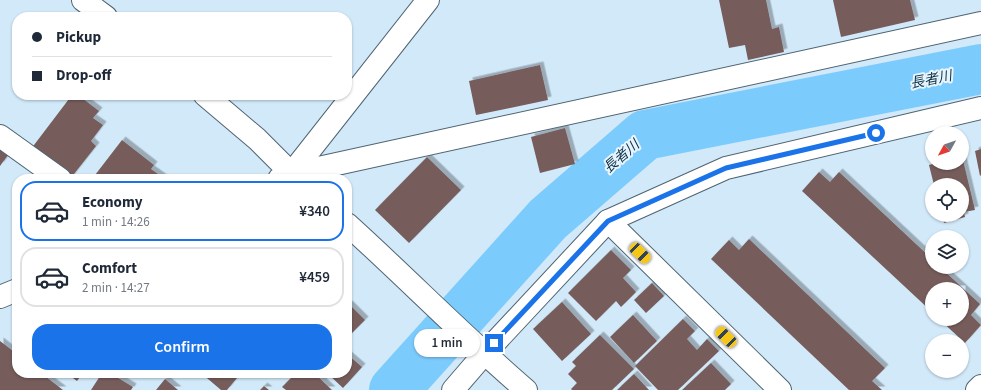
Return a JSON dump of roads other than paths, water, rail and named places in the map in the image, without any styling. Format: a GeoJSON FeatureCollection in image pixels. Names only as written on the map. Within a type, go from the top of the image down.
{"type":"FeatureCollection","features":[{"type":"Feature","properties":{"kind":"street"},"geometry":{"type":"LineString","coordinates":[[83,0],[99,12]]}},
{"type":"Feature","properties":{"kind":"street"},"geometry":{"type":"LineString","coordinates":[[352,97],[428,0]]}},
{"type":"Feature","properties":{"kind":"street"},"geometry":{"type":"LineString","coordinates":[[302,174],[981,23]]}},
{"type":"Feature","properties":{"kind":"street"},"geometry":{"type":"LineString","coordinates":[[211,100],[257,139],[286,174]]}},
{"type":"Feature","properties":{"kind":"street"},"geometry":{"type":"LineString","coordinates":[[291,174],[349,100]]}},
{"type":"Feature","properties":{"kind":"street"},"geometry":{"type":"LineString","coordinates":[[453,390],[484,354],[608,221],[726,168],[981,108]]}},
{"type":"Feature","properties":{"kind":"street"},"geometry":{"type":"LineString","coordinates":[[0,136],[53,174]]}},
{"type":"Feature","properties":{"kind":"street"},"geometry":{"type":"LineString","coordinates":[[608,221],[780,390]]}},
{"type":"Feature","properties":{"kind":"street"},"geometry":{"type":"LineString","coordinates":[[352,228],[396,268],[484,354],[526,390]]}},
{"type":"Feature","properties":{"kind":"street"},"geometry":{"type":"LineString","coordinates":[[0,297],[12,292]]}},
{"type":"Feature","properties":{"kind":"street"},"geometry":{"type":"LineString","coordinates":[[977,390],[981,386]]}},
{"type":"Feature","properties":{"kind":"waterway","name":"長者川"},"geometry":{"type":"LineString","coordinates":[[394,390],[548,219],[645,135],[981,69]]}}]}
